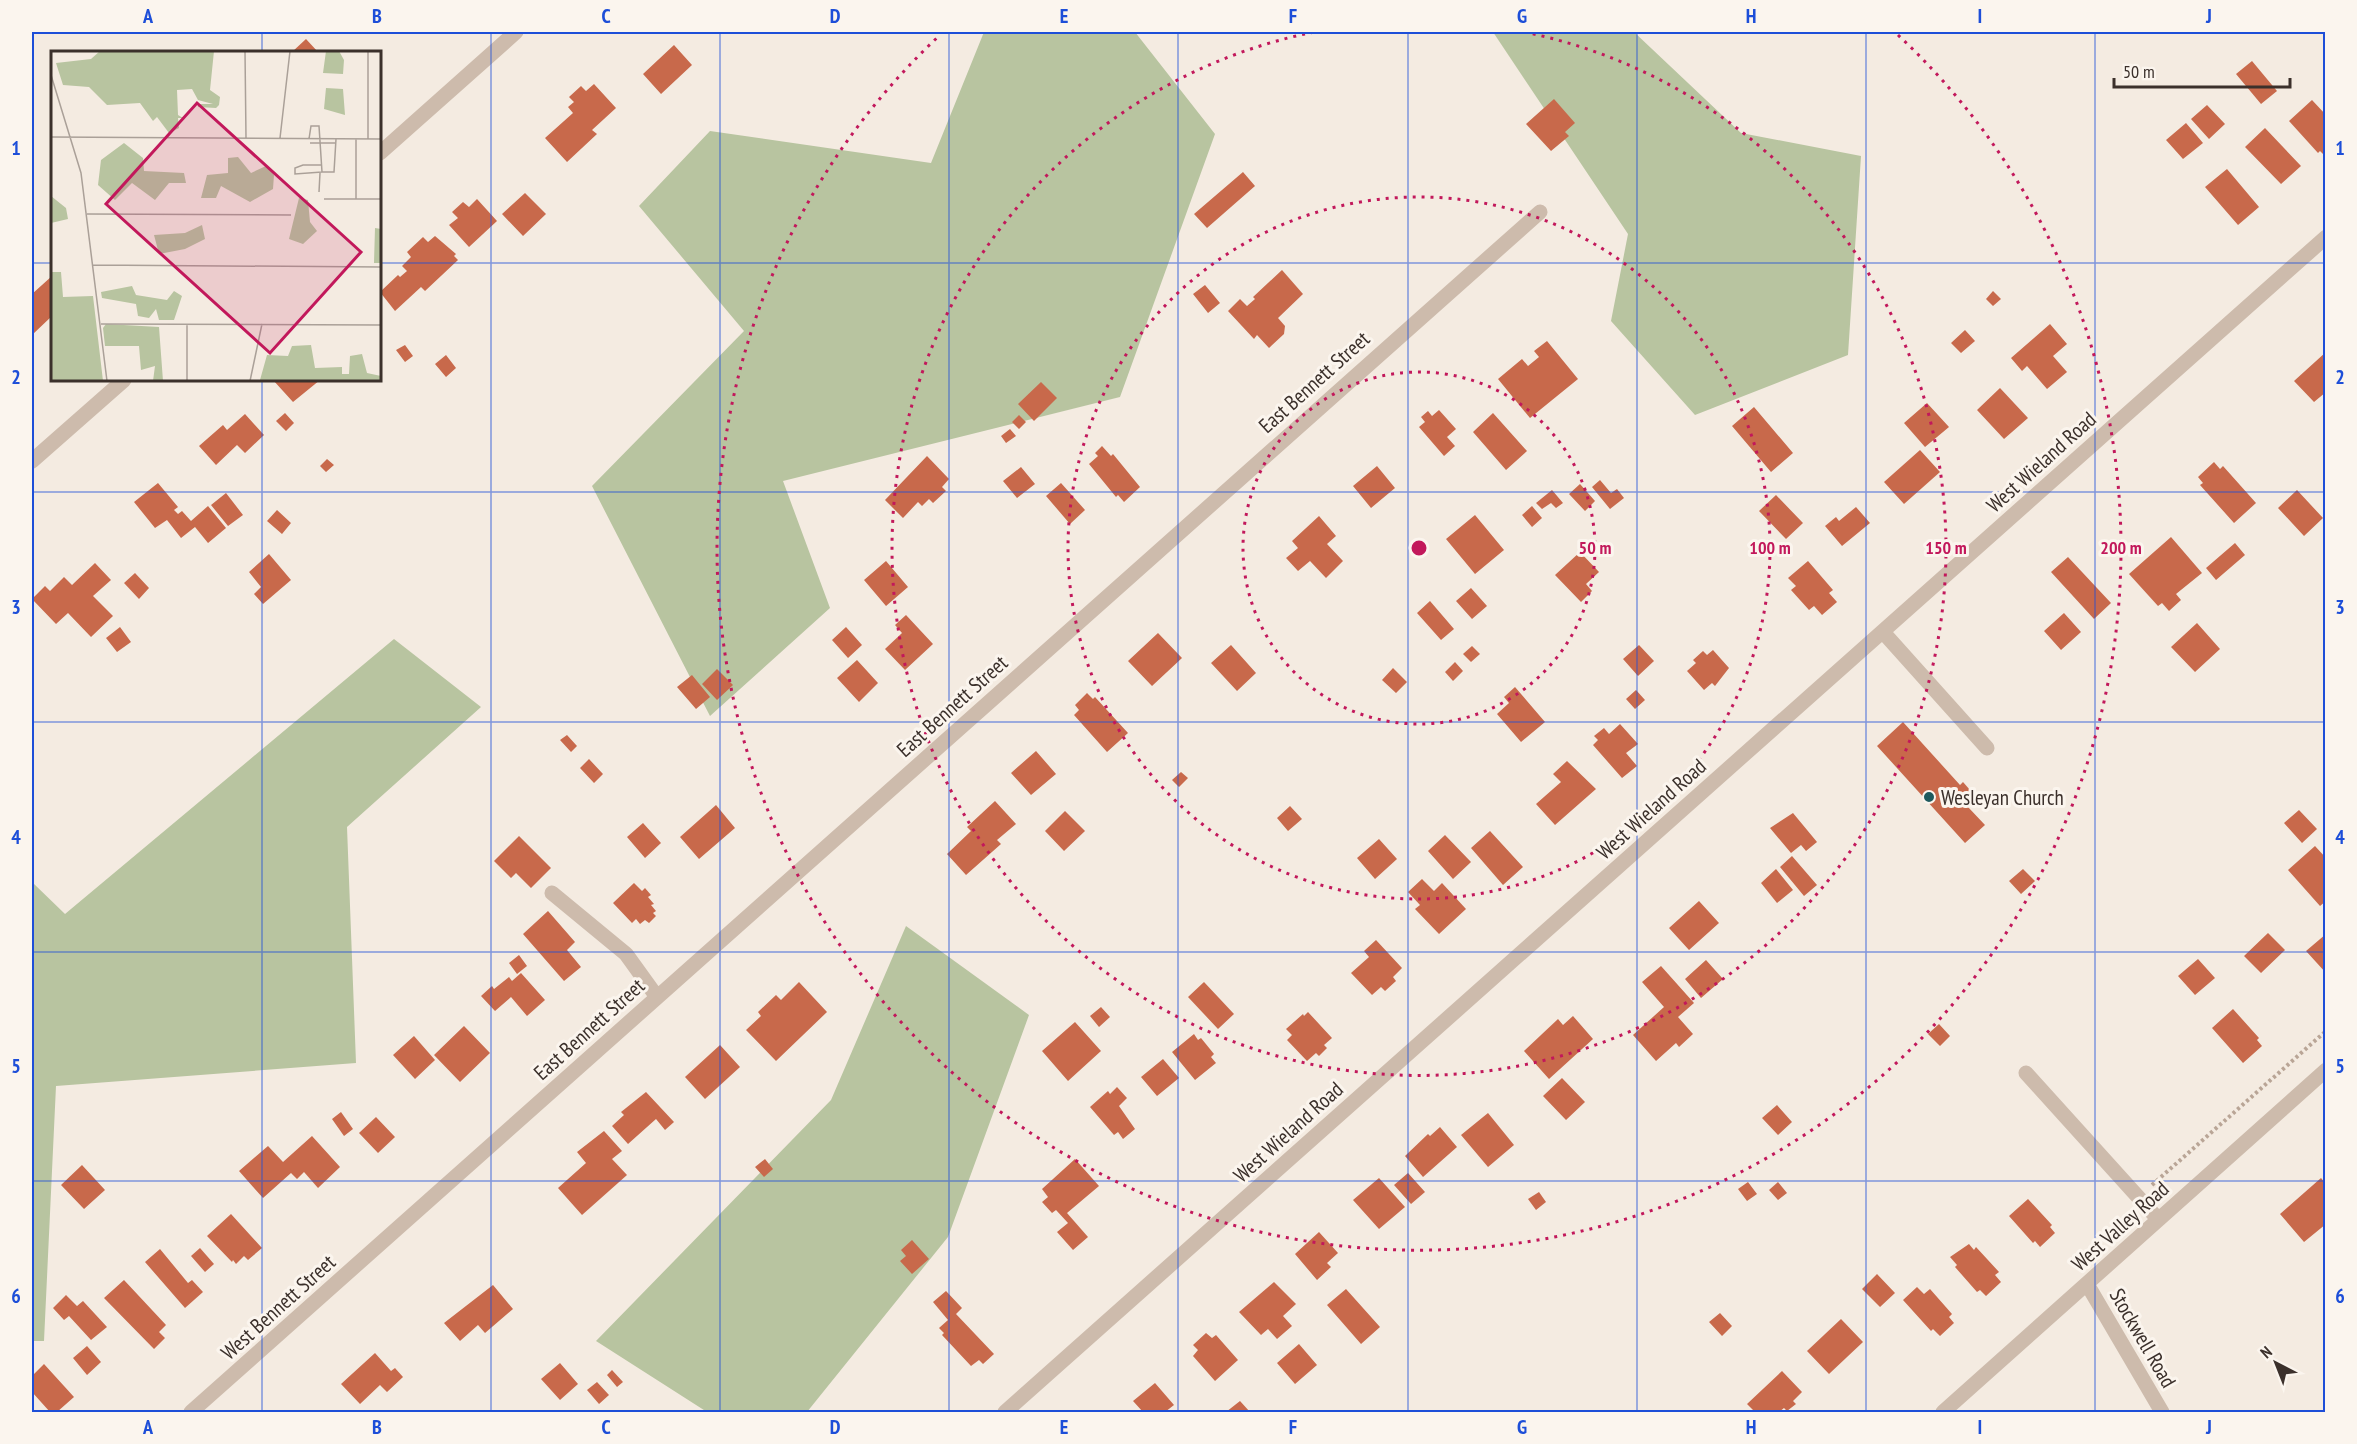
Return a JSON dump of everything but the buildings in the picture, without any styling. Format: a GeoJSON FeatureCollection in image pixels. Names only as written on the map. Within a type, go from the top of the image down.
{"type":"FeatureCollection","features":[{"type":"Feature","properties":{"kind":"street"},"geometry":{"type":"LineString","coordinates":[[381,152],[516,32]]}},
{"type":"Feature","properties":{"kind":"street","name":"East Bennett Street"},"geometry":{"type":"LineString","coordinates":[[393,1233],[1540,212]]}},
{"type":"Feature","properties":{"kind":"street","name":"West Wieland Road"},"geometry":{"type":"LineString","coordinates":[[1005,1413],[2325,237]]}},
{"type":"Feature","properties":{"kind":"street"},"geometry":{"type":"LineString","coordinates":[[32,461],[123,381]]}},
{"type":"Feature","properties":{"kind":"street"},"geometry":{"type":"LineString","coordinates":[[1882,632],[1987,748]]}},
{"type":"Feature","properties":{"kind":"street"},"geometry":{"type":"LineString","coordinates":[[552,893],[626,954],[657,997]]}},
{"type":"Feature","properties":{"kind":"street","name":"West Valley Road"},"geometry":{"type":"LineString","coordinates":[[1943,1413],[2325,1070]]}},
{"type":"Feature","properties":{"kind":"street"},"geometry":{"type":"LineString","coordinates":[[2026,1073],[2158,1219]]}},
{"type":"Feature","properties":{"kind":"street","name":"West Bennett Street"},"geometry":{"type":"LineString","coordinates":[[190,1413],[393,1233]]}},
{"type":"Feature","properties":{"kind":"street","name":"Stockwell Road"},"geometry":{"type":"LineString","coordinates":[[2087,1284],[2162,1413]]}},
{"type":"Feature","properties":{"kind":"path"},"geometry":{"type":"LineString","coordinates":[[2138,1198],[2325,1031]]}},
{"type":"Feature","properties":{"kind":"green space"},"geometry":{"type":"Polygon","coordinates":[[[984,32],[1135,32],[1215,134],[1120,397],[783,481],[830,608],[710,716],[592,486],[744,331],[639,206],[710,131],[931,163],[984,32]]]}},
{"type":"Feature","properties":{"kind":"green space"},"geometry":{"type":"Polygon","coordinates":[[[1493,32],[1634,32],[1741,133],[1861,156],[1848,355],[1695,415],[1611,321],[1628,234],[1493,32]]]}},
{"type":"Feature","properties":{"kind":"green space"},"geometry":{"type":"Polygon","coordinates":[[[394,639],[481,707],[347,827],[356,1063],[56,1086],[44,1341],[32,1341],[32,882],[65,914],[394,639]]]}},
{"type":"Feature","properties":{"kind":"green space"},"geometry":{"type":"Polygon","coordinates":[[[906,926],[1029,1015],[948,1237],[807,1412],[707,1412],[596,1341],[831,1100],[906,926]]]}},
{"type":"Feature","properties":{"kind":"place","name":"Wesleyan Church"},"geometry":{"type":"Point","coordinates":[1929,797]}}]}
